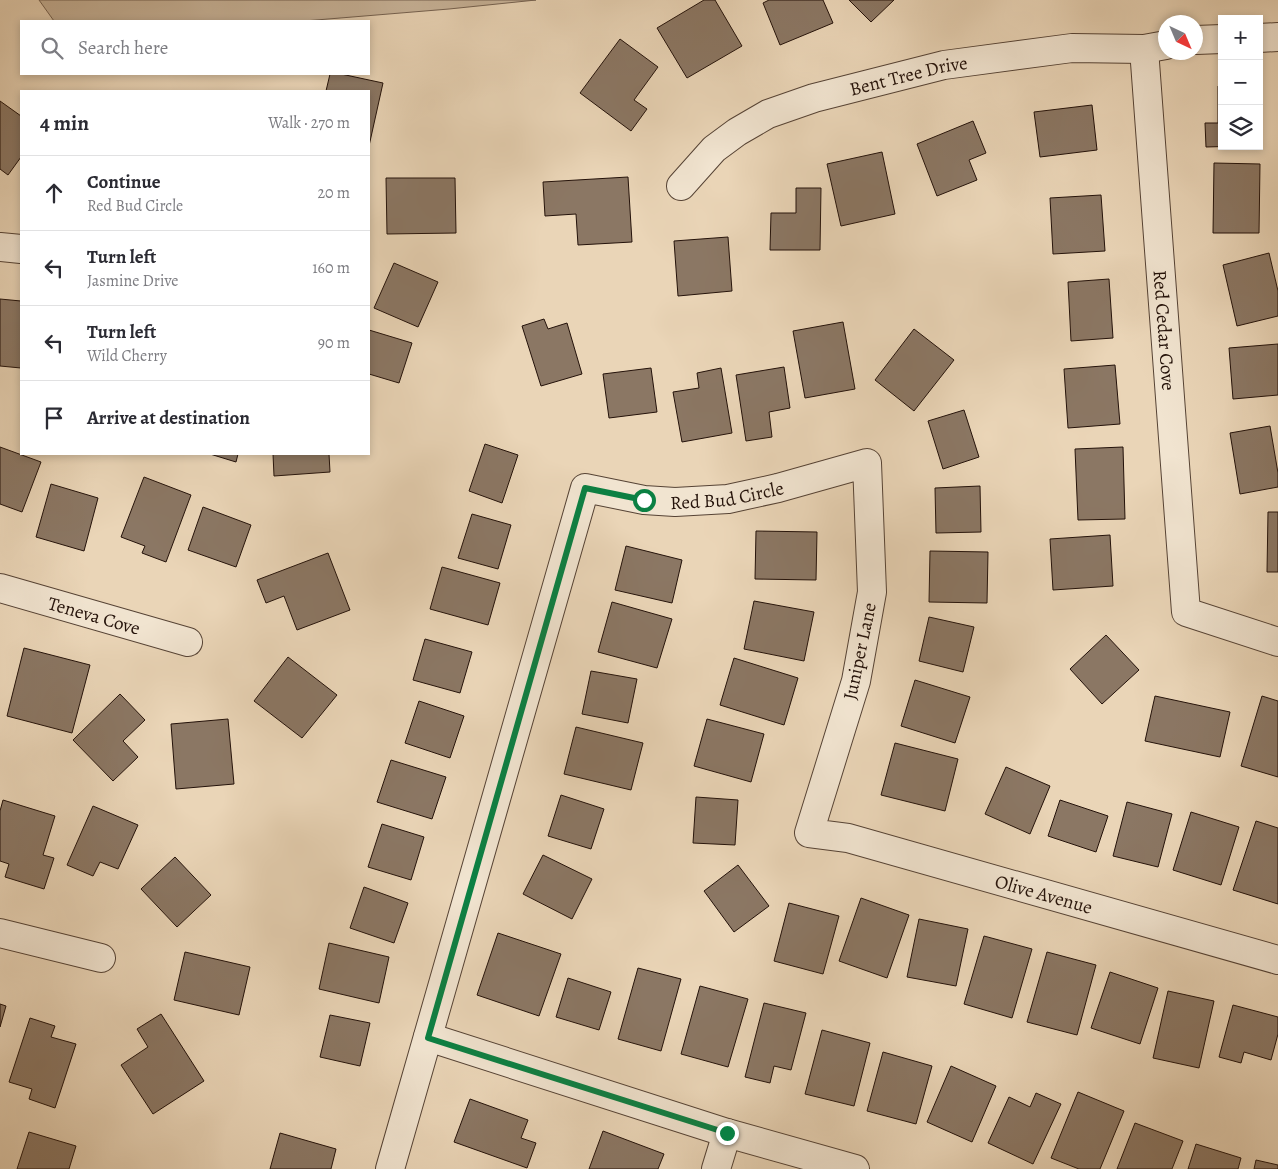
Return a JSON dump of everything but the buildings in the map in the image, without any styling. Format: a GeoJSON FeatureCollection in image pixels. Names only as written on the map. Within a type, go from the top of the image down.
{"type":"FeatureCollection","features":[{"type":"Feature","properties":{"kind":"street"},"geometry":{"type":"LineString","coordinates":[[1263,38],[1278,37]]}},
{"type":"Feature","properties":{"kind":"street"},"geometry":{"type":"LineString","coordinates":[[1203,40],[1218,39]]}},
{"type":"Feature","properties":{"kind":"street","name":"Bent Tree Drive"},"geometry":{"type":"LineString","coordinates":[[681,186],[714,149],[736,132],[768,114],[814,98],[944,65],[1072,48],[1155,47]]}},
{"type":"Feature","properties":{"kind":"street","name":"Red Cedar Cove"},"geometry":{"type":"LineString","coordinates":[[1155,47],[1186,612],[1278,642]]}},
{"type":"Feature","properties":{"kind":"street"},"geometry":{"type":"LineString","coordinates":[[0,247],[20,249]]}},
{"type":"Feature","properties":{"kind":"street","name":"Red Bud Circle"},"geometry":{"type":"LineString","coordinates":[[428,1038],[585,488],[644,500],[675,502],[728,498],[778,488],[867,463]]}},
{"type":"Feature","properties":{"kind":"street","name":"Juniper Lane"},"geometry":{"type":"LineString","coordinates":[[808,833],[856,681],[872,592],[867,463]]}},
{"type":"Feature","properties":{"kind":"street","name":"Teneva Cove"},"geometry":{"type":"LineString","coordinates":[[0,588],[188,642]]}},
{"type":"Feature","properties":{"kind":"street","name":"Olive Avenue"},"geometry":{"type":"LineString","coordinates":[[808,833],[848,838],[1278,960]]}},
{"type":"Feature","properties":{"kind":"street"},"geometry":{"type":"LineString","coordinates":[[0,932],[101,958]]}},
{"type":"Feature","properties":{"kind":"street"},"geometry":{"type":"LineString","coordinates":[[390,1169],[428,1038],[727,1133],[855,1169]]}},
{"type":"Feature","properties":{"kind":"street"},"geometry":{"type":"LineString","coordinates":[[716,1169],[727,1133]]}},
{"type":"Feature","properties":{"kind":"shaded area"},"geometry":{"type":"Polygon","coordinates":[[[39,0],[536,0],[316,20],[53,20],[39,0]]]}},
{"type":"Feature","properties":{"kind":"route"},"geometry":{"type":"LineString","coordinates":[[644,500],[585,488],[428,1038],[727,1133]]}}]}
